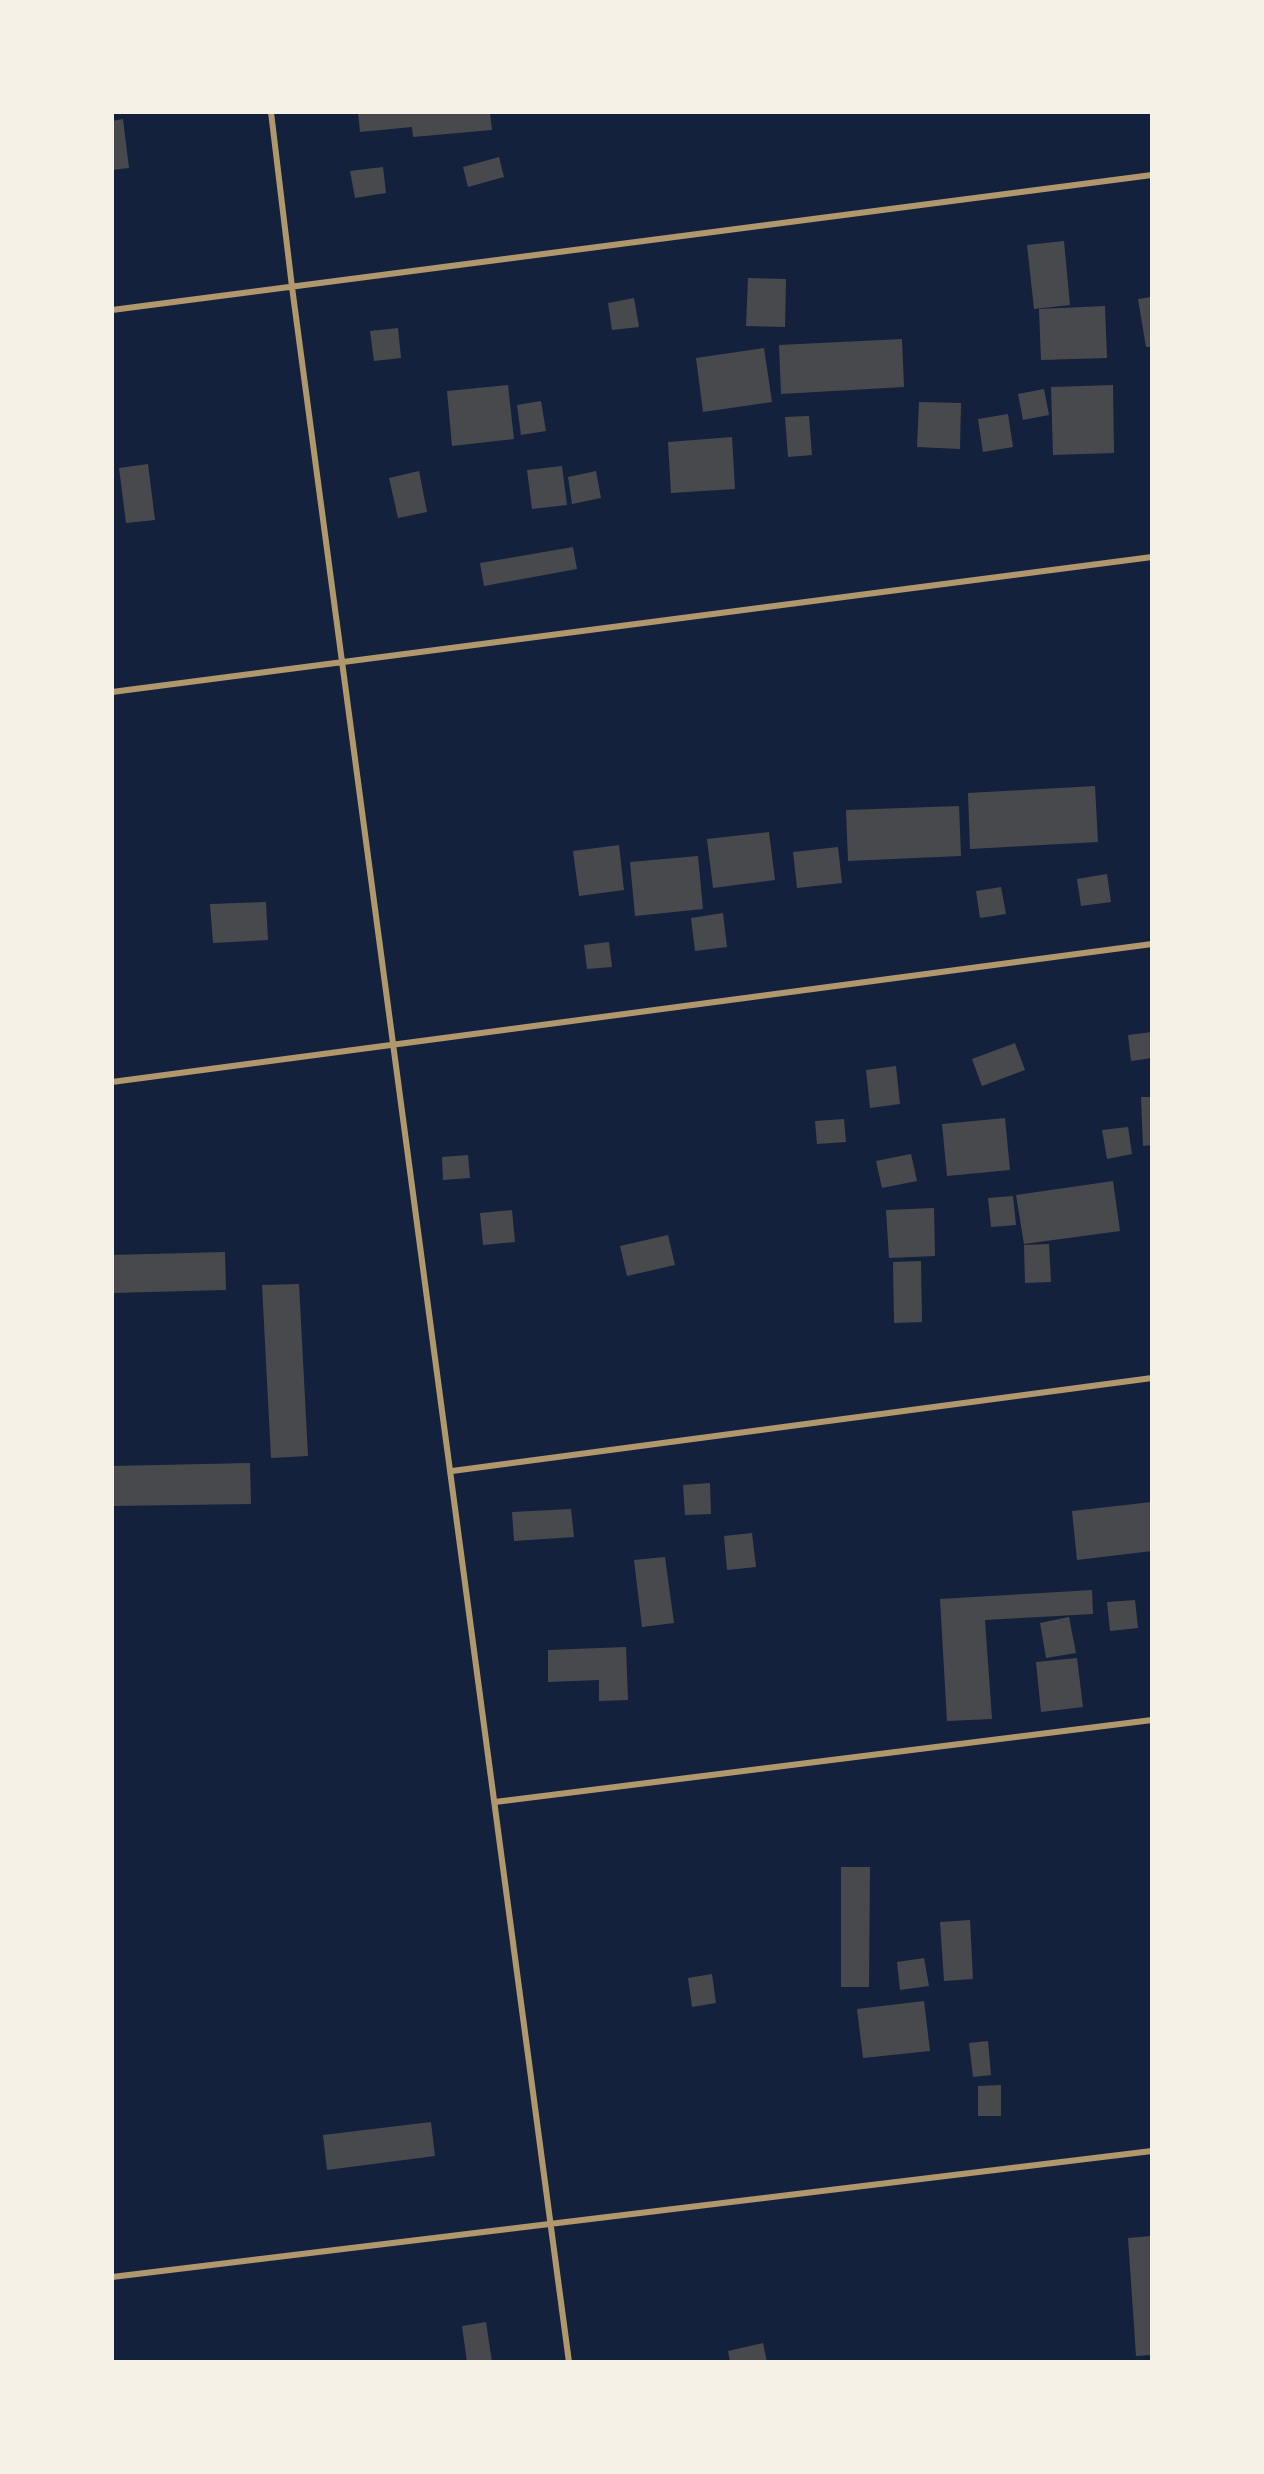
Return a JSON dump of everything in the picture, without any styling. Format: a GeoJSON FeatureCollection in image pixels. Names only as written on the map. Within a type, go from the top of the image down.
{"type":"FeatureCollection","features":[{"type":"Feature","properties":{"kind":"street"},"geometry":{"type":"LineString","coordinates":[[271,112],[292,287],[452,1471],[569,2361]]}},
{"type":"Feature","properties":{"kind":"street"},"geometry":{"type":"LineString","coordinates":[[112,310],[1152,175]]}},
{"type":"Feature","properties":{"kind":"street"},"geometry":{"type":"LineString","coordinates":[[112,692],[1152,556]]}},
{"type":"Feature","properties":{"kind":"street"},"geometry":{"type":"LineString","coordinates":[[112,1082],[1152,944]]}},
{"type":"Feature","properties":{"kind":"street"},"geometry":{"type":"LineString","coordinates":[[452,1471],[1152,1378]]}},
{"type":"Feature","properties":{"kind":"street"},"geometry":{"type":"LineString","coordinates":[[495,1802],[1152,1720]]}},
{"type":"Feature","properties":{"kind":"street"},"geometry":{"type":"LineString","coordinates":[[112,2277],[1152,2151]]}},
{"type":"Feature","properties":{"kind":"building"},"geometry":{"type":"Polygon","coordinates":[[[358,112],[490,112],[492,130],[413,137],[412,127],[360,132],[358,112]]]}},
{"type":"Feature","properties":{"kind":"building"},"geometry":{"type":"Polygon","coordinates":[[[123,119],[129,168],[112,170],[112,121],[123,119]]]}},
{"type":"Feature","properties":{"kind":"building"},"geometry":{"type":"Polygon","coordinates":[[[499,157],[504,177],[468,187],[463,167],[499,157]]]}},
{"type":"Feature","properties":{"kind":"building"},"geometry":{"type":"Polygon","coordinates":[[[383,167],[386,193],[355,198],[350,171],[383,167]]]}},
{"type":"Feature","properties":{"kind":"building"},"geometry":{"type":"Polygon","coordinates":[[[1064,241],[1070,305],[1034,309],[1027,245],[1064,241]]]}},
{"type":"Feature","properties":{"kind":"building"},"geometry":{"type":"Polygon","coordinates":[[[748,278],[786,279],[785,327],[746,326],[748,278]]]}},
{"type":"Feature","properties":{"kind":"building"},"geometry":{"type":"Polygon","coordinates":[[[1152,297],[1152,347],[1146,347],[1138,299],[1152,297]]]}},
{"type":"Feature","properties":{"kind":"building"},"geometry":{"type":"Polygon","coordinates":[[[634,298],[639,327],[612,330],[608,303],[634,298]]]}},
{"type":"Feature","properties":{"kind":"building"},"geometry":{"type":"Polygon","coordinates":[[[1105,306],[1107,358],[1041,360],[1039,309],[1105,306]]]}},
{"type":"Feature","properties":{"kind":"building"},"geometry":{"type":"Polygon","coordinates":[[[398,328],[401,358],[374,361],[370,331],[398,328]]]}},
{"type":"Feature","properties":{"kind":"building"},"geometry":{"type":"Polygon","coordinates":[[[902,339],[904,387],[781,394],[779,345],[902,339]]]}},
{"type":"Feature","properties":{"kind":"building"},"geometry":{"type":"Polygon","coordinates":[[[764,348],[772,402],[703,412],[696,358],[764,348]]]}},
{"type":"Feature","properties":{"kind":"building"},"geometry":{"type":"Polygon","coordinates":[[[508,385],[514,439],[452,446],[447,391],[508,385]]]}},
{"type":"Feature","properties":{"kind":"building"},"geometry":{"type":"Polygon","coordinates":[[[1113,385],[1114,453],[1053,455],[1051,387],[1113,385]]]}},
{"type":"Feature","properties":{"kind":"building"},"geometry":{"type":"Polygon","coordinates":[[[1044,389],[1049,415],[1023,420],[1018,394],[1044,389]]]}},
{"type":"Feature","properties":{"kind":"building"},"geometry":{"type":"Polygon","coordinates":[[[541,401],[546,431],[521,435],[517,405],[541,401]]]}},
{"type":"Feature","properties":{"kind":"building"},"geometry":{"type":"Polygon","coordinates":[[[919,402],[961,403],[960,449],[917,447],[919,402]]]}},
{"type":"Feature","properties":{"kind":"building"},"geometry":{"type":"Polygon","coordinates":[[[1008,414],[1013,447],[983,452],[978,419],[1008,414]]]}},
{"type":"Feature","properties":{"kind":"building"},"geometry":{"type":"Polygon","coordinates":[[[809,416],[812,455],[788,457],[785,417],[809,416]]]}},
{"type":"Feature","properties":{"kind":"building"},"geometry":{"type":"Polygon","coordinates":[[[732,437],[735,489],[671,493],[668,442],[732,437]]]}},
{"type":"Feature","properties":{"kind":"building"},"geometry":{"type":"Polygon","coordinates":[[[148,464],[155,520],[126,523],[119,468],[148,464]]]}},
{"type":"Feature","properties":{"kind":"building"},"geometry":{"type":"Polygon","coordinates":[[[562,466],[567,505],[532,509],[527,470],[562,466]]]}},
{"type":"Feature","properties":{"kind":"building"},"geometry":{"type":"Polygon","coordinates":[[[419,471],[427,512],[398,518],[389,478],[419,471]]]}},
{"type":"Feature","properties":{"kind":"building"},"geometry":{"type":"Polygon","coordinates":[[[596,471],[601,498],[572,504],[568,477],[596,471]]]}},
{"type":"Feature","properties":{"kind":"building"},"geometry":{"type":"Polygon","coordinates":[[[573,547],[577,569],[484,586],[480,563],[573,547]]]}},
{"type":"Feature","properties":{"kind":"building"},"geometry":{"type":"Polygon","coordinates":[[[1095,786],[1098,842],[970,849],[968,793],[1095,786]]]}},
{"type":"Feature","properties":{"kind":"building"},"geometry":{"type":"Polygon","coordinates":[[[959,806],[961,856],[848,861],[846,810],[959,806]]]}},
{"type":"Feature","properties":{"kind":"building"},"geometry":{"type":"Polygon","coordinates":[[[769,832],[775,880],[713,888],[707,839],[769,832]]]}},
{"type":"Feature","properties":{"kind":"building"},"geometry":{"type":"Polygon","coordinates":[[[619,845],[624,890],[579,896],[573,851],[619,845]]]}},
{"type":"Feature","properties":{"kind":"building"},"geometry":{"type":"Polygon","coordinates":[[[838,847],[842,883],[797,888],[793,852],[838,847]]]}},
{"type":"Feature","properties":{"kind":"building"},"geometry":{"type":"Polygon","coordinates":[[[698,856],[703,909],[635,916],[630,862],[698,856]]]}},
{"type":"Feature","properties":{"kind":"building"},"geometry":{"type":"Polygon","coordinates":[[[1107,874],[1111,902],[1081,906],[1077,879],[1107,874]]]}},
{"type":"Feature","properties":{"kind":"building"},"geometry":{"type":"Polygon","coordinates":[[[1001,887],[1006,914],[980,918],[976,891],[1001,887]]]}},
{"type":"Feature","properties":{"kind":"building"},"geometry":{"type":"Polygon","coordinates":[[[266,902],[268,940],[213,943],[210,904],[266,902]]]}},
{"type":"Feature","properties":{"kind":"building"},"geometry":{"type":"Polygon","coordinates":[[[723,913],[727,947],[695,951],[691,918],[723,913]]]}},
{"type":"Feature","properties":{"kind":"building"},"geometry":{"type":"Polygon","coordinates":[[[609,942],[612,967],[587,969],[584,945],[609,942]]]}},
{"type":"Feature","properties":{"kind":"building"},"geometry":{"type":"Polygon","coordinates":[[[1152,1032],[1152,1058],[1131,1061],[1128,1035],[1152,1032]]]}},
{"type":"Feature","properties":{"kind":"building"},"geometry":{"type":"Polygon","coordinates":[[[1015,1043],[1025,1070],[982,1086],[972,1059],[1015,1043]]]}},
{"type":"Feature","properties":{"kind":"building"},"geometry":{"type":"Polygon","coordinates":[[[896,1066],[900,1104],[870,1108],[866,1070],[896,1066]]]}},
{"type":"Feature","properties":{"kind":"building"},"geometry":{"type":"Polygon","coordinates":[[[1141,1097],[1152,1097],[1152,1145],[1143,1146],[1141,1097]]]}},
{"type":"Feature","properties":{"kind":"building"},"geometry":{"type":"Polygon","coordinates":[[[1005,1118],[1010,1170],[947,1176],[942,1124],[1005,1118]]]}},
{"type":"Feature","properties":{"kind":"building"},"geometry":{"type":"Polygon","coordinates":[[[844,1119],[846,1142],[817,1144],[815,1121],[844,1119]]]}},
{"type":"Feature","properties":{"kind":"building"},"geometry":{"type":"Polygon","coordinates":[[[1128,1127],[1132,1154],[1107,1159],[1102,1130],[1128,1127]]]}},
{"type":"Feature","properties":{"kind":"building"},"geometry":{"type":"Polygon","coordinates":[[[911,1154],[917,1181],[882,1188],[876,1161],[911,1154]]]}},
{"type":"Feature","properties":{"kind":"building"},"geometry":{"type":"Polygon","coordinates":[[[468,1155],[470,1178],[443,1180],[442,1157],[468,1155]]]}},
{"type":"Feature","properties":{"kind":"building"},"geometry":{"type":"Polygon","coordinates":[[[1113,1181],[1120,1231],[1024,1244],[1016,1195],[1113,1181]]]}},
{"type":"Feature","properties":{"kind":"building"},"geometry":{"type":"Polygon","coordinates":[[[1013,1196],[1016,1225],[991,1227],[988,1198],[1013,1196]]]}},
{"type":"Feature","properties":{"kind":"building"},"geometry":{"type":"Polygon","coordinates":[[[934,1208],[935,1256],[889,1258],[886,1210],[934,1208]]]}},
{"type":"Feature","properties":{"kind":"building"},"geometry":{"type":"Polygon","coordinates":[[[512,1210],[515,1242],[483,1245],[480,1213],[512,1210]]]}},
{"type":"Feature","properties":{"kind":"building"},"geometry":{"type":"Polygon","coordinates":[[[668,1235],[675,1265],[627,1276],[620,1246],[668,1235]]]}},
{"type":"Feature","properties":{"kind":"building"},"geometry":{"type":"Polygon","coordinates":[[[1049,1244],[1051,1282],[1025,1283],[1024,1245],[1049,1244]]]}},
{"type":"Feature","properties":{"kind":"building"},"geometry":{"type":"Polygon","coordinates":[[[225,1252],[226,1290],[112,1293],[112,1255],[225,1252]]]}},
{"type":"Feature","properties":{"kind":"building"},"geometry":{"type":"Polygon","coordinates":[[[921,1261],[922,1322],[894,1323],[893,1262],[921,1261]]]}},
{"type":"Feature","properties":{"kind":"building"},"geometry":{"type":"Polygon","coordinates":[[[299,1284],[308,1456],[271,1458],[262,1285],[299,1284]]]}},
{"type":"Feature","properties":{"kind":"building"},"geometry":{"type":"Polygon","coordinates":[[[250,1463],[251,1504],[112,1506],[112,1466],[250,1463]]]}},
{"type":"Feature","properties":{"kind":"building"},"geometry":{"type":"Polygon","coordinates":[[[710,1483],[711,1514],[685,1515],[683,1485],[710,1483]]]}},
{"type":"Feature","properties":{"kind":"building"},"geometry":{"type":"Polygon","coordinates":[[[1152,1502],[1152,1551],[1077,1560],[1072,1511],[1152,1502]]]}},
{"type":"Feature","properties":{"kind":"building"},"geometry":{"type":"Polygon","coordinates":[[[571,1509],[574,1537],[514,1541],[512,1512],[571,1509]]]}},
{"type":"Feature","properties":{"kind":"building"},"geometry":{"type":"Polygon","coordinates":[[[752,1533],[756,1567],[727,1570],[724,1536],[752,1533]]]}},
{"type":"Feature","properties":{"kind":"building"},"geometry":{"type":"Polygon","coordinates":[[[665,1557],[674,1623],[642,1627],[634,1560],[665,1557]]]}},
{"type":"Feature","properties":{"kind":"building"},"geometry":{"type":"Polygon","coordinates":[[[1092,1590],[1093,1614],[985,1620],[992,1719],[947,1721],[940,1599],[1092,1590]]]}},
{"type":"Feature","properties":{"kind":"building"},"geometry":{"type":"Polygon","coordinates":[[[1135,1600],[1138,1628],[1110,1631],[1107,1602],[1135,1600]]]}},
{"type":"Feature","properties":{"kind":"building"},"geometry":{"type":"Polygon","coordinates":[[[1069,1617],[1076,1653],[1046,1658],[1040,1623],[1069,1617]]]}},
{"type":"Feature","properties":{"kind":"building"},"geometry":{"type":"Polygon","coordinates":[[[626,1647],[628,1700],[599,1701],[599,1680],[548,1682],[548,1650],[626,1647]]]}},
{"type":"Feature","properties":{"kind":"building"},"geometry":{"type":"Polygon","coordinates":[[[1077,1658],[1083,1707],[1041,1712],[1036,1662],[1077,1658]]]}},
{"type":"Feature","properties":{"kind":"building"},"geometry":{"type":"Polygon","coordinates":[[[841,1867],[870,1867],[869,1987],[841,1987],[841,1867]]]}},
{"type":"Feature","properties":{"kind":"building"},"geometry":{"type":"Polygon","coordinates":[[[970,1920],[973,1979],[944,1981],[940,1922],[970,1920]]]}},
{"type":"Feature","properties":{"kind":"building"},"geometry":{"type":"Polygon","coordinates":[[[924,1958],[929,1986],[900,1990],[897,1962],[924,1958]]]}},
{"type":"Feature","properties":{"kind":"building"},"geometry":{"type":"Polygon","coordinates":[[[712,1974],[716,2003],[692,2007],[688,1978],[712,1974]]]}},
{"type":"Feature","properties":{"kind":"building"},"geometry":{"type":"Polygon","coordinates":[[[924,2001],[930,2051],[863,2058],[857,2009],[924,2001]]]}},
{"type":"Feature","properties":{"kind":"building"},"geometry":{"type":"Polygon","coordinates":[[[988,2041],[991,2075],[973,2077],[969,2043],[988,2041]]]}},
{"type":"Feature","properties":{"kind":"building"},"geometry":{"type":"Polygon","coordinates":[[[1001,2085],[1001,2116],[978,2116],[978,2086],[1001,2085]]]}},
{"type":"Feature","properties":{"kind":"building"},"geometry":{"type":"Polygon","coordinates":[[[431,2122],[435,2156],[327,2170],[323,2135],[431,2122]]]}},
{"type":"Feature","properties":{"kind":"building"},"geometry":{"type":"Polygon","coordinates":[[[1152,2236],[1152,2355],[1136,2356],[1128,2238],[1152,2236]]]}},
{"type":"Feature","properties":{"kind":"building"},"geometry":{"type":"Polygon","coordinates":[[[486,2322],[492,2362],[467,2362],[462,2326],[486,2322]]]}},
{"type":"Feature","properties":{"kind":"building"},"geometry":{"type":"Polygon","coordinates":[[[763,2343],[767,2362],[730,2362],[728,2351],[763,2343]]]}}]}
